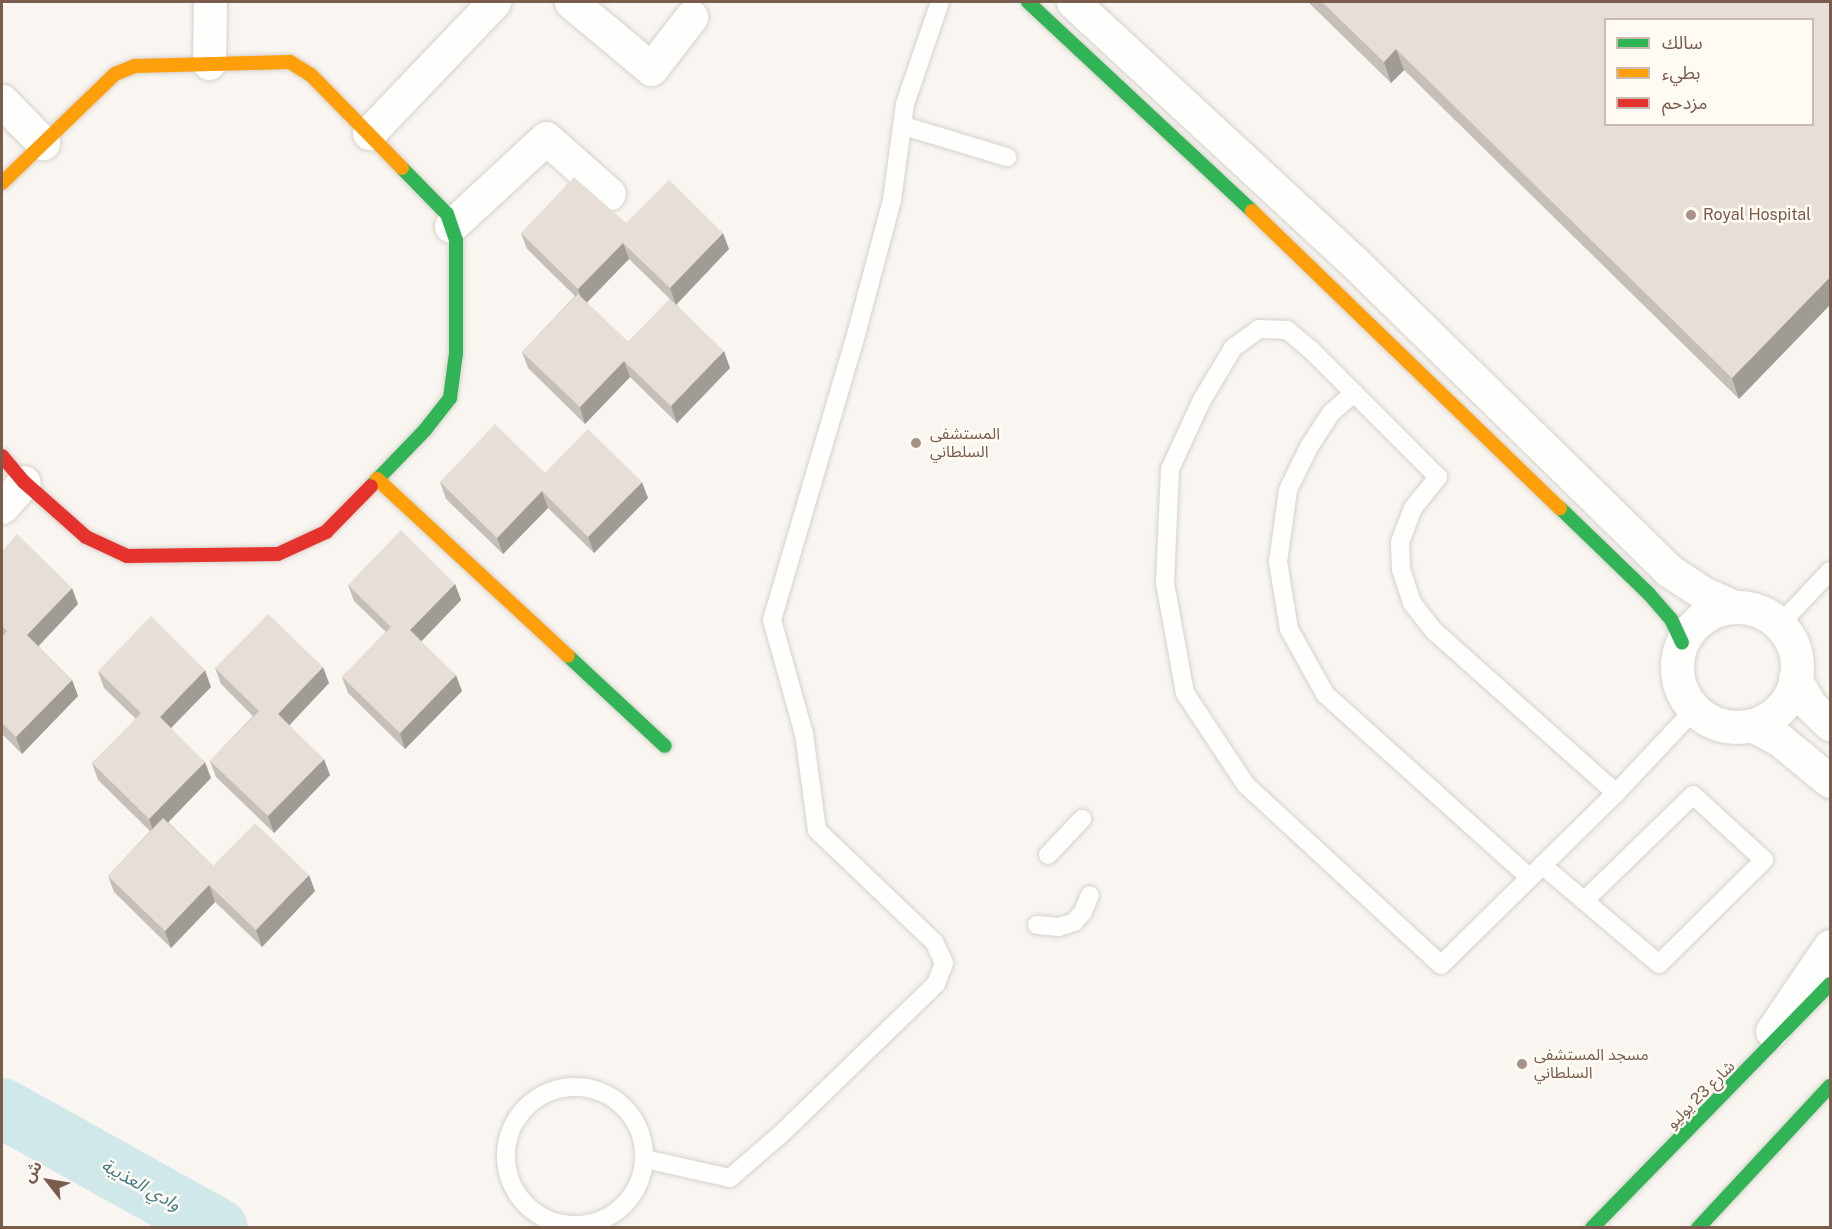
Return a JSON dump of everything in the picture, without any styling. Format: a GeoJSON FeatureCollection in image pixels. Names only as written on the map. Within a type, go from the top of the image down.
{"type":"FeatureCollection","features":[{"type":"Feature","properties":{"kind":"street"},"geometry":{"type":"LineString","coordinates":[[209,63],[210,2]]}},
{"type":"Feature","properties":{"kind":"street"},"geometry":{"type":"LineString","coordinates":[[369,133],[494,2]]}},
{"type":"Feature","properties":{"kind":"street"},"geometry":{"type":"LineString","coordinates":[[571,2],[651,69],[691,17]]}},
{"type":"Feature","properties":{"kind":"street"},"geometry":{"type":"LineString","coordinates":[[1028,2],[1186,147],[1649,594],[1671,619],[1683,643]]}},
{"type":"Feature","properties":{"kind":"street"},"geometry":{"type":"LineString","coordinates":[[1073,2],[1353,262],[1668,570],[1702,593],[1734,607],[1750,609],[1766,615],[1780,624],[1791,640],[1796,659],[1796,679],[1790,694],[1780,708],[1752,726]]}},
{"type":"Feature","properties":{"kind":"street"},"geometry":{"type":"LineString","coordinates":[[2,183],[115,74],[135,66],[290,62],[311,75],[447,214],[456,240],[456,354],[450,398],[425,430],[326,532],[278,554],[127,555],[86,537],[24,482],[2,456]]}},
{"type":"Feature","properties":{"kind":"street"},"geometry":{"type":"LineString","coordinates":[[2,101],[44,143]]}},
{"type":"Feature","properties":{"kind":"street"},"geometry":{"type":"LineString","coordinates":[[451,226],[546,138],[609,194]]}},
{"type":"Feature","properties":{"kind":"street"},"geometry":{"type":"LineString","coordinates":[[377,479],[665,746]]}},
{"type":"Feature","properties":{"kind":"street"},"geometry":{"type":"LineString","coordinates":[[2,507],[24,482]]}},
{"type":"Feature","properties":{"kind":"street"},"geometry":{"type":"LineString","coordinates":[[1734,607],[1718,610],[1691,628],[1677,660],[1678,678],[1684,695],[1694,710],[1712,722],[1732,727],[1752,726],[1780,740],[1830,781]]}},
{"type":"Feature","properties":{"kind":"street"},"geometry":{"type":"LineString","coordinates":[[1796,679],[1810,705],[1830,724]]}},
{"type":"Feature","properties":{"kind":"street"},"geometry":{"type":"LineString","coordinates":[[1738,1080],[1830,946]]}},
{"type":"Feature","properties":{"kind":"street","name":"شارع 23 يوليو"},"geometry":{"type":"LineString","coordinates":[[1592,1227],[1830,984]]}},
{"type":"Feature","properties":{"kind":"street"},"geometry":{"type":"LineString","coordinates":[[1698,1227],[1830,1086]]}},
{"type":"Feature","properties":{"kind":"lane"},"geometry":{"type":"LineString","coordinates":[[645,1159],[730,1178],[781,1134],[936,984],[944,963],[934,942],[817,830],[804,734],[772,620],[881,243],[892,200],[904,126],[905,104],[932,17],[940,2]]}},
{"type":"Feature","properties":{"kind":"lane"},"geometry":{"type":"LineString","coordinates":[[904,126],[1007,157]]}},
{"type":"Feature","properties":{"kind":"lane"},"geometry":{"type":"LineString","coordinates":[[1616,793],[1434,631],[1412,603],[1401,570],[1400,542],[1413,508],[1438,477],[1287,330],[1259,329],[1233,348],[1202,400],[1170,469],[1165,583],[1185,693],[1246,785],[1441,965],[1616,793],[1694,710]]}},
{"type":"Feature","properties":{"kind":"lane"},"geometry":{"type":"LineString","coordinates":[[1354,393],[1332,412],[1310,446],[1288,490],[1278,562],[1289,629],[1325,694],[1536,871],[1584,901],[1659,964],[1764,860],[1693,795],[1584,901]]}},
{"type":"Feature","properties":{"kind":"lane"},"geometry":{"type":"LineString","coordinates":[[1780,624],[1830,571]]}},
{"type":"Feature","properties":{"kind":"lane"},"geometry":{"type":"LineString","coordinates":[[1048,855],[1082,819]]}},
{"type":"Feature","properties":{"kind":"lane"},"geometry":{"type":"LineString","coordinates":[[1037,925],[1059,927],[1074,922],[1083,912],[1090,895]]}},
{"type":"Feature","properties":{"kind":"lane"},"geometry":{"type":"LineString","coordinates":[[577,1086],[599,1090],[618,1100],[634,1117],[643,1136],[645,1159],[640,1182],[627,1202],[608,1217],[586,1225],[562,1225],[540,1216],[521,1201],[510,1180],[505,1157],[509,1133],[520,1113],[535,1098],[555,1088],[577,1086]]}},
{"type":"Feature","properties":{"kind":"building","name":"Royal Hospital"},"geometry":{"type":"Polygon","coordinates":[[[1322,2],[1830,2],[1830,277],[1732,378],[1396,49],[1384,62],[1322,2]]]}},
{"type":"Feature","properties":{"kind":"building"},"geometry":{"type":"Polygon","coordinates":[[[574,177],[626,223],[669,180],[723,233],[670,288],[623,243],[578,289],[521,233],[574,177]]]}},
{"type":"Feature","properties":{"kind":"building"},"geometry":{"type":"Polygon","coordinates":[[[578,294],[628,342],[670,299],[724,351],[671,406],[624,361],[580,407],[522,352],[578,294]]]}},
{"type":"Feature","properties":{"kind":"building"},"geometry":{"type":"Polygon","coordinates":[[[495,424],[545,473],[588,429],[642,482],[588,537],[542,491],[497,538],[440,482],[495,424]]]}},
{"type":"Feature","properties":{"kind":"building"},"geometry":{"type":"Polygon","coordinates":[[[401,530],[455,584],[410,630],[456,675],[400,733],[342,677],[391,627],[348,585],[401,530]]]}},
{"type":"Feature","properties":{"kind":"building"},"geometry":{"type":"Polygon","coordinates":[[[17,534],[72,588],[27,635],[72,680],[16,737],[2,723],[2,638],[7,631],[2,626],[2,551],[17,534]]]}},
{"type":"Feature","properties":{"kind":"building"},"geometry":{"type":"Polygon","coordinates":[[[268,614],[323,667],[278,714],[324,759],[268,816],[210,761],[259,711],[215,668],[268,614]]]}},
{"type":"Feature","properties":{"kind":"building"},"geometry":{"type":"Polygon","coordinates":[[[151,616],[205,670],[160,717],[205,762],[149,819],[92,763],[141,713],[98,671],[151,616]]]}},
{"type":"Feature","properties":{"kind":"building"},"geometry":{"type":"Polygon","coordinates":[[[163,818],[213,866],[255,823],[309,875],[256,930],[209,885],[165,931],[108,876],[163,818]]]}},
{"type":"Feature","properties":{"kind":"waterway","name":"وادي العذيبة"},"geometry":{"type":"LineString","coordinates":[[2,1108],[218,1228]]}},
{"type":"Feature","properties":{"kind":"traffic: fast"},"geometry":{"type":"LineString","coordinates":[[1028,2],[1252,211]]}},
{"type":"Feature","properties":{"kind":"traffic: fast"},"geometry":{"type":"LineString","coordinates":[[371,486],[425,430],[450,398],[456,353],[456,240],[447,214],[402,168]]}},
{"type":"Feature","properties":{"kind":"traffic: fast"},"geometry":{"type":"LineString","coordinates":[[1560,508],[1649,594],[1671,619],[1682,643]]}},
{"type":"Feature","properties":{"kind":"traffic: fast"},"geometry":{"type":"LineString","coordinates":[[568,656],[665,746]]}},
{"type":"Feature","properties":{"kind":"traffic: fast"},"geometry":{"type":"LineString","coordinates":[[1592,1228],[1830,984]]}},
{"type":"Feature","properties":{"kind":"traffic: fast"},"geometry":{"type":"LineString","coordinates":[[1698,1228],[1830,1086]]}},
{"type":"Feature","properties":{"kind":"traffic: slow"},"geometry":{"type":"LineString","coordinates":[[2,183],[115,74],[135,66],[290,62],[311,75],[402,168]]}},
{"type":"Feature","properties":{"kind":"traffic: slow"},"geometry":{"type":"LineString","coordinates":[[1252,211],[1560,508]]}},
{"type":"Feature","properties":{"kind":"traffic: slow"},"geometry":{"type":"LineString","coordinates":[[377,479],[568,656]]}},
{"type":"Feature","properties":{"kind":"traffic: jam"},"geometry":{"type":"LineString","coordinates":[[2,456],[24,482],[86,537],[127,556],[278,554],[326,532],[371,486]]}},
{"type":"Feature","properties":{"kind":"place","name":"Royal Hospital"},"geometry":{"type":"Point","coordinates":[1691,215]}},
{"type":"Feature","properties":{"kind":"place","name":"المستشفى السلطاني"},"geometry":{"type":"Point","coordinates":[916,443]}},
{"type":"Feature","properties":{"kind":"place","name":"مسجد المستشفى السلطاني"},"geometry":{"type":"Point","coordinates":[1522,1064]}}]}
